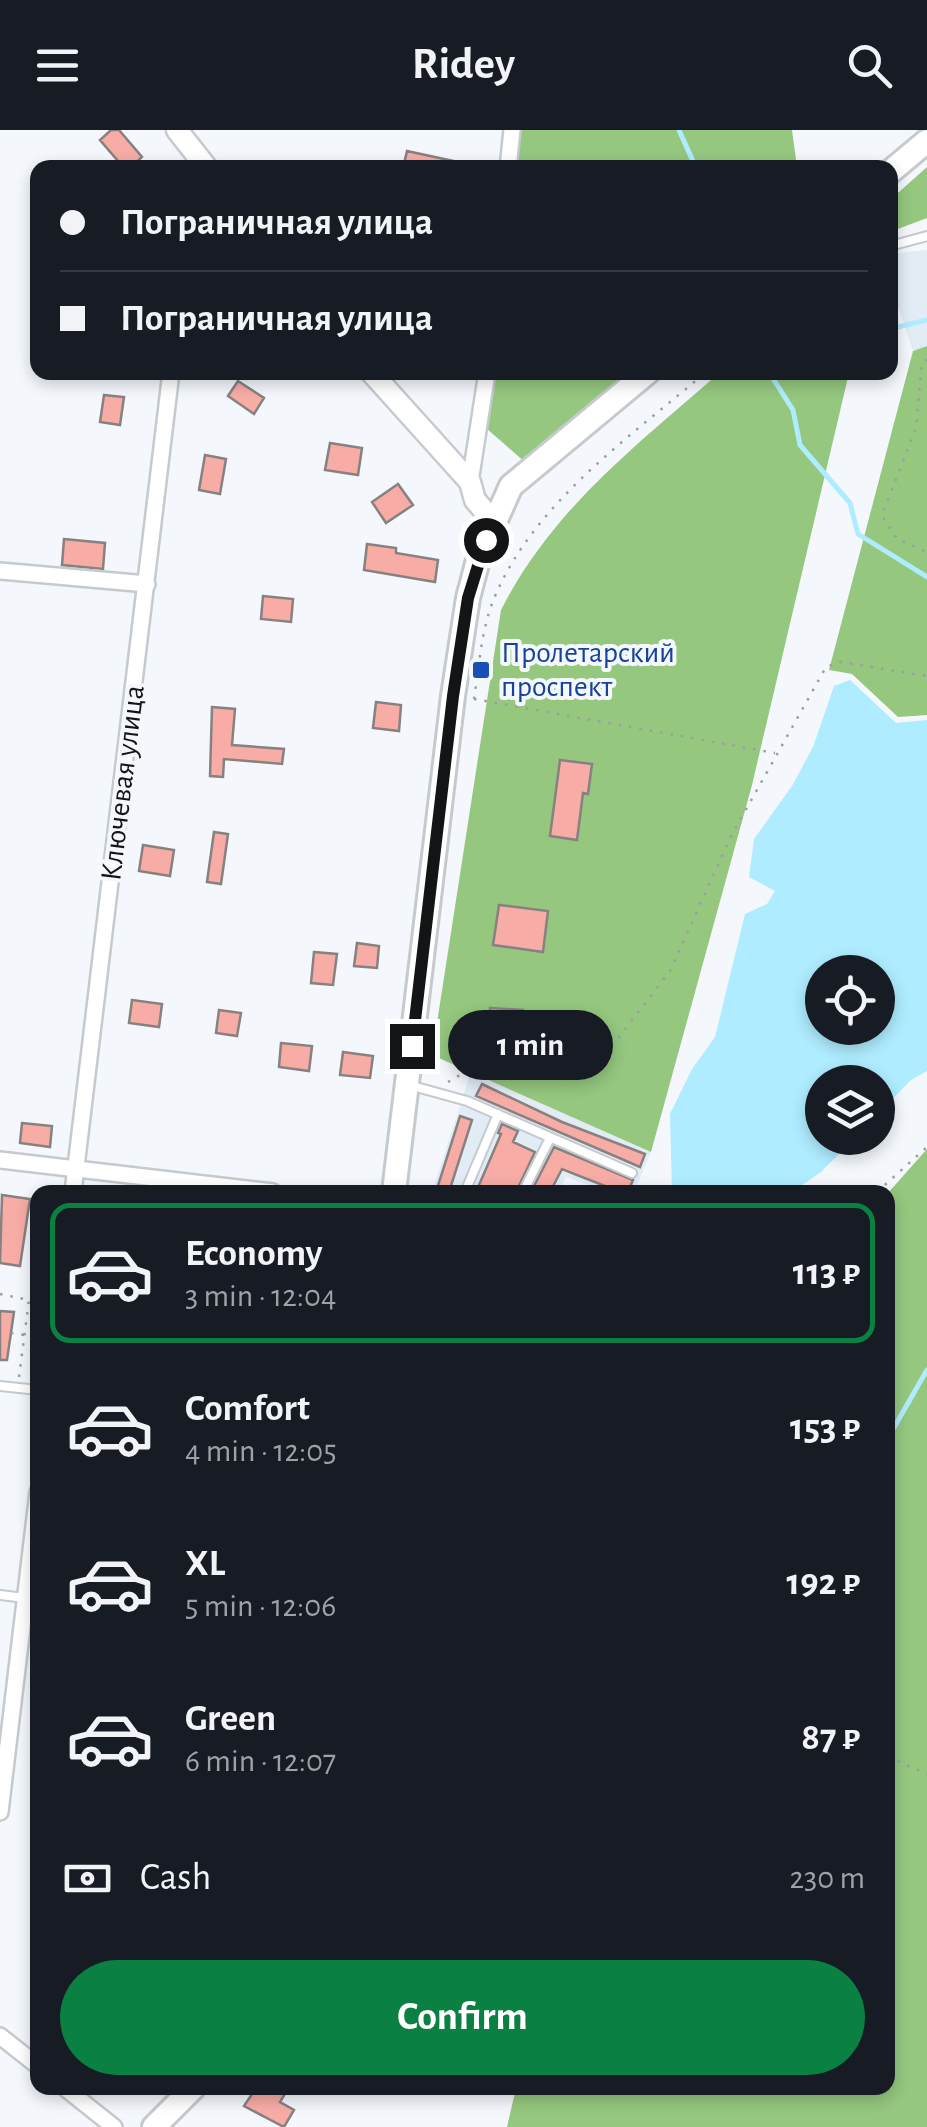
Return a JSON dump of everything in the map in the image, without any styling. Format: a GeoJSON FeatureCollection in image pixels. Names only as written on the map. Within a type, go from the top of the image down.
{"type":"FeatureCollection","features":[{"type":"Feature","properties":{"kind":"main road"},"geometry":{"type":"LineString","coordinates":[[898,165],[927,141]]}},
{"type":"Feature","properties":{"kind":"main road"},"geometry":{"type":"LineString","coordinates":[[395,1185],[463,698],[468,598],[493,521],[511,486],[638,380]]}},
{"type":"Feature","properties":{"kind":"main road"},"geometry":{"type":"LineString","coordinates":[[154,2127],[186,2095]]}},
{"type":"Feature","properties":{"kind":"street"},"geometry":{"type":"LineString","coordinates":[[177,130],[197,160]]}},
{"type":"Feature","properties":{"kind":"street"},"geometry":{"type":"LineString","coordinates":[[199,130],[199,160]]}},
{"type":"Feature","properties":{"kind":"street"},"geometry":{"type":"LineString","coordinates":[[509,160],[512,130]]}},
{"type":"Feature","properties":{"kind":"street","name":"Ключевая улица"},"geometry":{"type":"LineString","coordinates":[[74,1185],[170,380]]}},
{"type":"Feature","properties":{"kind":"street"},"geometry":{"type":"LineString","coordinates":[[378,380],[470,482],[511,486]]}},
{"type":"Feature","properties":{"kind":"street"},"geometry":{"type":"LineString","coordinates":[[486,380],[470,482],[475,500],[493,521]]}},
{"type":"Feature","properties":{"kind":"street"},"geometry":{"type":"LineString","coordinates":[[0,571],[148,584]]}},
{"type":"Feature","properties":{"kind":"street"},"geometry":{"type":"LineString","coordinates":[[0,1160],[216,1185]]}},
{"type":"Feature","properties":{"kind":"street"},"geometry":{"type":"LineString","coordinates":[[0,1812],[30,1557]]}},
{"type":"Feature","properties":{"kind":"street"},"geometry":{"type":"LineString","coordinates":[[0,2036],[30,2060]]}},
{"type":"Feature","properties":{"kind":"street"},"geometry":{"type":"LineString","coordinates":[[74,2095],[114,2127]]}},
{"type":"Feature","properties":{"kind":"lane"},"geometry":{"type":"LineString","coordinates":[[898,244],[927,236]]}},
{"type":"Feature","properties":{"kind":"lane"},"geometry":{"type":"LineString","coordinates":[[407,1084],[498,1114],[632,1173]]}},
{"type":"Feature","properties":{"kind":"lane"},"geometry":{"type":"LineString","coordinates":[[468,1185],[498,1114]]}},
{"type":"Feature","properties":{"kind":"lane"},"geometry":{"type":"LineString","coordinates":[[526,1185],[550,1138]]}},
{"type":"Feature","properties":{"kind":"lane"},"geometry":{"type":"LineString","coordinates":[[0,1386],[30,1389]]}},
{"type":"Feature","properties":{"kind":"lane"},"geometry":{"type":"LineString","coordinates":[[0,1595],[25,1598]]}},
{"type":"Feature","properties":{"kind":"path"},"geometry":{"type":"LineString","coordinates":[[927,360],[922,362],[916,428],[882,515],[897,539],[927,552]]}},
{"type":"Feature","properties":{"kind":"path"},"geometry":{"type":"LineString","coordinates":[[697,380],[574,487],[537,527],[493,602],[463,698],[775,753]]}},
{"type":"Feature","properties":{"kind":"path"},"geometry":{"type":"LineString","coordinates":[[432,1090],[472,1068],[546,1060],[616,1041],[670,971],[730,838],[826,667],[841,662],[927,676]]}},
{"type":"Feature","properties":{"kind":"path"},"geometry":{"type":"LineString","coordinates":[[885,1185],[927,1147]]}},
{"type":"Feature","properties":{"kind":"path"},"geometry":{"type":"LineString","coordinates":[[0,1294],[30,1300],[18,1388]]}},
{"type":"Feature","properties":{"kind":"path"},"geometry":{"type":"LineString","coordinates":[[11,1333],[30,1335]]}},
{"type":"Feature","properties":{"kind":"path"},"geometry":{"type":"LineString","coordinates":[[895,1760],[927,1774]]}},
{"type":"Feature","properties":{"kind":"shaded area"},"geometry":{"type":"Polygon","coordinates":[[[927,250],[927,346],[913,351],[898,307],[898,253],[927,250]]]}},
{"type":"Feature","properties":{"kind":"shaded area"},"geometry":{"type":"Polygon","coordinates":[[[471,1072],[651,1152],[637,1185],[588,1185],[566,1177],[562,1185],[434,1185],[471,1072]]]}},
{"type":"Feature","properties":{"kind":"green space"},"geometry":{"type":"Polygon","coordinates":[[[520,130],[792,130],[796,160],[517,160],[520,130]]]}},
{"type":"Feature","properties":{"kind":"green space"},"geometry":{"type":"Polygon","coordinates":[[[927,167],[927,218],[898,229],[898,193],[927,167]]]}},
{"type":"Feature","properties":{"kind":"green space"},"geometry":{"type":"Polygon","coordinates":[[[927,346],[927,715],[898,717],[852,674],[829,670],[913,351],[927,346]]]}},
{"type":"Feature","properties":{"kind":"green space"},"geometry":{"type":"Polygon","coordinates":[[[491,380],[619,380],[526,463],[486,428],[491,380]]]}},
{"type":"Feature","properties":{"kind":"green space"},"geometry":{"type":"Polygon","coordinates":[[[711,380],[847,380],[752,785],[651,1152],[432,1055],[501,610],[545,540],[627,454],[711,380]]]}},
{"type":"Feature","properties":{"kind":"green space"},"geometry":{"type":"Polygon","coordinates":[[[927,1149],[927,2127],[507,2127],[514,2095],[895,2095],[895,1185],[927,1149]]]}},
{"type":"Feature","properties":{"kind":"water"},"geometry":{"type":"Polygon","coordinates":[[[850,680],[896,723],[927,720],[927,1071],[895,1096],[895,1065],[805,1065],[805,1155],[838,1155],[821,1172],[802,1185],[672,1185],[670,1114],[692,1069],[715,1037],[745,914],[767,904],[775,891],[749,877],[754,839],[792,786],[813,747],[834,686],[850,680]]]}},
{"type":"Feature","properties":{"kind":"building"},"geometry":{"type":"Polygon","coordinates":[[[111,130],[119,130],[142,157],[117,160],[100,140],[111,130]]]}},
{"type":"Feature","properties":{"kind":"building"},"geometry":{"type":"Polygon","coordinates":[[[407,151],[449,160],[405,160],[407,151]]]}},
{"type":"Feature","properties":{"kind":"building"},"geometry":{"type":"Polygon","coordinates":[[[238,381],[264,398],[254,414],[228,396],[238,381]]]}},
{"type":"Feature","properties":{"kind":"building"},"geometry":{"type":"Polygon","coordinates":[[[104,395],[124,397],[120,425],[100,422],[104,395]]]}},
{"type":"Feature","properties":{"kind":"building"},"geometry":{"type":"Polygon","coordinates":[[[330,443],[362,448],[358,475],[325,470],[330,443]]]}},
{"type":"Feature","properties":{"kind":"building"},"geometry":{"type":"Polygon","coordinates":[[[205,455],[226,459],[220,494],[199,490],[205,455]]]}},
{"type":"Feature","properties":{"kind":"building"},"geometry":{"type":"Polygon","coordinates":[[[398,484],[413,505],[386,523],[372,502],[398,484]]]}},
{"type":"Feature","properties":{"kind":"building"},"geometry":{"type":"Polygon","coordinates":[[[64,539],[105,543],[103,569],[62,565],[64,539]]]}},
{"type":"Feature","properties":{"kind":"building"},"geometry":{"type":"Polygon","coordinates":[[[367,544],[438,560],[435,582],[364,570],[367,544]]]}},
{"type":"Feature","properties":{"kind":"building"},"geometry":{"type":"Polygon","coordinates":[[[263,596],[293,599],[291,622],[261,619],[263,596]]]}},
{"type":"Feature","properties":{"kind":"building"},"geometry":{"type":"Polygon","coordinates":[[[376,702],[401,705],[399,731],[373,728],[376,702]]]}},
{"type":"Feature","properties":{"kind":"building"},"geometry":{"type":"Polygon","coordinates":[[[212,707],[235,709],[232,745],[284,749],[282,764],[224,759],[223,777],[210,776],[212,707]]]}},
{"type":"Feature","properties":{"kind":"building"},"geometry":{"type":"Polygon","coordinates":[[[560,760],[592,764],[588,794],[583,793],[577,840],[550,836],[560,760]]]}},
{"type":"Feature","properties":{"kind":"building"},"geometry":{"type":"Polygon","coordinates":[[[214,832],[228,834],[221,884],[207,882],[214,832]]]}},
{"type":"Feature","properties":{"kind":"building"},"geometry":{"type":"Polygon","coordinates":[[[143,845],[174,850],[170,876],[139,871],[143,845]]]}},
{"type":"Feature","properties":{"kind":"building"},"geometry":{"type":"Polygon","coordinates":[[[499,905],[548,911],[543,952],[493,945],[499,905]]]}},
{"type":"Feature","properties":{"kind":"building"},"geometry":{"type":"Polygon","coordinates":[[[357,943],[379,946],[377,968],[354,966],[357,943]]]}},
{"type":"Feature","properties":{"kind":"building"},"geometry":{"type":"Polygon","coordinates":[[[314,952],[337,954],[333,985],[311,983],[314,952]]]}},
{"type":"Feature","properties":{"kind":"building"},"geometry":{"type":"Polygon","coordinates":[[[132,1000],[162,1004],[159,1027],[129,1023],[132,1000]]]}},
{"type":"Feature","properties":{"kind":"building"},"geometry":{"type":"Polygon","coordinates":[[[490,1008],[523,1010],[522,1035],[489,1033],[490,1008]]]}},
{"type":"Feature","properties":{"kind":"building"},"geometry":{"type":"Polygon","coordinates":[[[219,1010],[241,1013],[237,1036],[216,1033],[219,1010]]]}},
{"type":"Feature","properties":{"kind":"building"},"geometry":{"type":"Polygon","coordinates":[[[281,1043],[312,1046],[309,1071],[279,1067],[281,1043]]]}},
{"type":"Feature","properties":{"kind":"building"},"geometry":{"type":"Polygon","coordinates":[[[343,1052],[373,1056],[370,1078],[340,1075],[343,1052]]]}},
{"type":"Feature","properties":{"kind":"building"},"geometry":{"type":"Polygon","coordinates":[[[482,1084],[562,1122],[645,1154],[640,1167],[476,1096],[482,1084]]]}},
{"type":"Feature","properties":{"kind":"building"},"geometry":{"type":"Polygon","coordinates":[[[460,1116],[472,1120],[451,1185],[438,1185],[460,1116]]]}},
{"type":"Feature","properties":{"kind":"building"},"geometry":{"type":"Polygon","coordinates":[[[22,1123],[52,1126],[50,1147],[20,1143],[22,1123]]]}},
{"type":"Feature","properties":{"kind":"building"},"geometry":{"type":"Polygon","coordinates":[[[502,1124],[518,1131],[513,1142],[535,1152],[519,1185],[479,1185],[501,1134],[498,1133],[502,1124]]]}},
{"type":"Feature","properties":{"kind":"building"},"geometry":{"type":"Polygon","coordinates":[[[554,1147],[633,1180],[631,1185],[602,1185],[562,1169],[554,1185],[535,1185],[554,1147]]]}},
{"type":"Feature","properties":{"kind":"building"},"geometry":{"type":"Polygon","coordinates":[[[2,1195],[30,1199],[20,1266],[0,1263],[2,1195]]]}},
{"type":"Feature","properties":{"kind":"building"},"geometry":{"type":"Polygon","coordinates":[[[0,1311],[14,1312],[7,1360],[0,1360],[0,1311]]]}},
{"type":"Feature","properties":{"kind":"building"},"geometry":{"type":"Polygon","coordinates":[[[251,2095],[284,2095],[280,2102],[294,2110],[284,2127],[244,2106],[251,2095]]]}},
{"type":"Feature","properties":{"kind":"waterway"},"geometry":{"type":"LineString","coordinates":[[679,130],[692,160]]}},
{"type":"Feature","properties":{"kind":"waterway"},"geometry":{"type":"LineString","coordinates":[[898,327],[927,320]]}},
{"type":"Feature","properties":{"kind":"waterway"},"geometry":{"type":"LineString","coordinates":[[774,380],[793,410],[800,445],[850,503],[858,534],[927,577]]}},
{"type":"Feature","properties":{"kind":"waterway"},"geometry":{"type":"LineString","coordinates":[[895,1426],[927,1370]]}},
{"type":"Feature","properties":{"kind":"place","name":"Пролетарский проспект"},"geometry":{"type":"Point","coordinates":[481,670]}},
{"type":"Feature","properties":{"kind":"route"},"geometry":{"type":"LineString","coordinates":[[412,1046],[453,696],[468,598],[486,540]]}}]}
